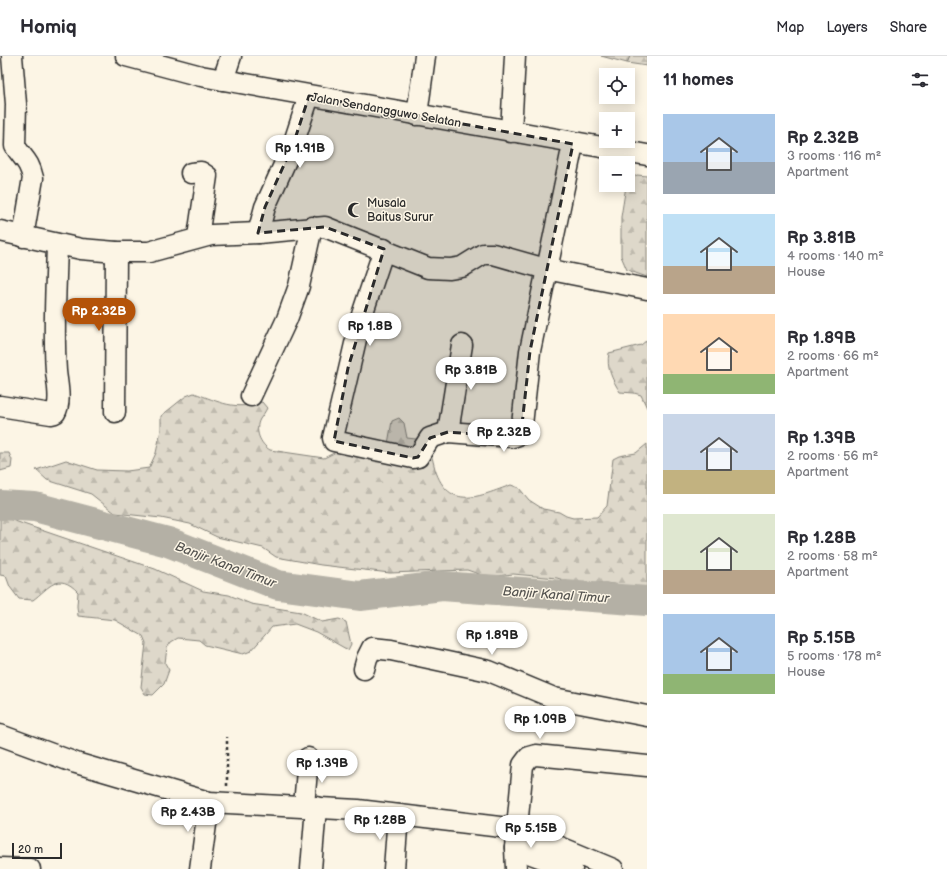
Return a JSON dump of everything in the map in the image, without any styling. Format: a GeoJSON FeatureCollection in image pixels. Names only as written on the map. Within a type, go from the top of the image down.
{"type":"FeatureCollection","features":[{"type":"Feature","properties":{"kind":"street"},"geometry":{"type":"LineString","coordinates":[[12,56],[16,104],[16,146],[25,157],[31,168],[33,178],[23,237]]}},
{"type":"Feature","properties":{"kind":"street","name":"Jalan Sendangguwo Selatan"},"geometry":{"type":"LineString","coordinates":[[126,56],[201,76],[573,144],[647,156]]}},
{"type":"Feature","properties":{"kind":"street"},"geometry":{"type":"LineString","coordinates":[[223,80],[231,56]]}},
{"type":"Feature","properties":{"kind":"street"},"geometry":{"type":"LineString","coordinates":[[417,115],[425,56]]}},
{"type":"Feature","properties":{"kind":"street"},"geometry":{"type":"LineString","coordinates":[[511,132],[515,56]]}},
{"type":"Feature","properties":{"kind":"street"},"geometry":{"type":"LineString","coordinates":[[258,234],[265,207],[293,145],[309,96]]}},
{"type":"Feature","properties":{"kind":"street"},"geometry":{"type":"LineString","coordinates":[[384,249],[361,318],[346,376],[333,438],[334,441],[413,458],[418,457],[430,438],[448,432],[513,437],[521,434],[530,351],[573,144]]}},
{"type":"Feature","properties":{"kind":"street"},"geometry":{"type":"LineString","coordinates":[[191,173],[202,172],[207,176],[198,237]]}},
{"type":"Feature","properties":{"kind":"street"},"geometry":{"type":"LineString","coordinates":[[0,231],[58,244],[116,252],[149,252],[198,237],[211,235],[258,234],[312,227],[330,228],[428,268],[450,269],[462,267],[483,254],[488,254],[546,270],[647,289]]}},
{"type":"Feature","properties":{"kind":"street"},"geometry":{"type":"LineString","coordinates":[[251,396],[287,318],[299,286],[312,227]]}},
{"type":"Feature","properties":{"kind":"street"},"geometry":{"type":"LineString","coordinates":[[0,406],[50,414],[55,413],[57,410],[59,399],[53,338],[58,244]]}},
{"type":"Feature","properties":{"kind":"street"},"geometry":{"type":"LineString","coordinates":[[114,412],[116,252]]}},
{"type":"Feature","properties":{"kind":"street"},"geometry":{"type":"LineString","coordinates":[[448,432],[462,345]]}},
{"type":"Feature","properties":{"kind":"street"},"geometry":{"type":"LineString","coordinates":[[364,669],[372,648],[390,650],[489,671],[554,698],[647,716]]}},
{"type":"Feature","properties":{"kind":"street"},"geometry":{"type":"LineString","coordinates":[[0,736],[76,763],[218,802],[310,806],[398,815],[516,838],[613,869]]}},
{"type":"Feature","properties":{"kind":"street"},"geometry":{"type":"LineString","coordinates":[[516,869],[516,838],[523,765],[528,757],[536,755],[647,766]]}},
{"type":"Feature","properties":{"kind":"street"},"geometry":{"type":"LineString","coordinates":[[308,758],[311,869]]}},
{"type":"Feature","properties":{"kind":"street"},"geometry":{"type":"LineString","coordinates":[[200,869],[218,802]]}},
{"type":"Feature","properties":{"kind":"street"},"geometry":{"type":"LineString","coordinates":[[394,869],[398,815]]}},
{"type":"Feature","properties":{"kind":"street"},"geometry":{"type":"LineString","coordinates":[[516,838],[572,869]]}},
{"type":"Feature","properties":{"kind":"street"},"geometry":{"type":"LineString","coordinates":[[0,868],[30,869]]}},
{"type":"Feature","properties":{"kind":"path"},"geometry":{"type":"LineString","coordinates":[[218,802],[227,737]]}},
{"type":"Feature","properties":{"kind":"highlighted area"},"geometry":{"type":"Polygon","coordinates":[[[309,96],[573,144],[530,351],[521,434],[513,437],[448,432],[430,438],[418,457],[413,458],[334,441],[348,368],[384,249],[325,227],[258,233],[265,207],[293,145],[309,96]]]}},
{"type":"Feature","properties":{"kind":"green space"},"geometry":{"type":"Polygon","coordinates":[[[601,56],[630,56],[627,63],[601,56]]]}},
{"type":"Feature","properties":{"kind":"green space"},"geometry":{"type":"Polygon","coordinates":[[[630,56],[647,56],[647,66],[627,63],[630,56]]]}},
{"type":"Feature","properties":{"kind":"green space"},"geometry":{"type":"Polygon","coordinates":[[[637,175],[647,176],[647,277],[627,270],[621,256],[621,217],[625,192],[635,192],[635,176],[637,175]]]}},
{"type":"Feature","properties":{"kind":"green space"},"geometry":{"type":"Polygon","coordinates":[[[647,340],[647,408],[641,395],[620,392],[610,373],[608,358],[609,353],[641,345],[647,340]]]}},
{"type":"Feature","properties":{"kind":"green space"},"geometry":{"type":"Polygon","coordinates":[[[194,393],[227,404],[243,406],[262,402],[267,408],[258,423],[258,432],[263,444],[266,447],[270,450],[324,458],[338,451],[388,444],[392,421],[399,418],[404,423],[407,438],[424,440],[431,454],[435,469],[441,482],[448,491],[457,496],[467,497],[488,493],[511,485],[519,488],[529,500],[543,509],[559,512],[573,518],[597,517],[607,506],[613,459],[619,456],[636,453],[647,444],[647,589],[606,583],[576,584],[557,578],[513,574],[497,576],[482,575],[467,570],[390,573],[321,565],[276,557],[263,548],[217,537],[190,524],[161,518],[115,513],[91,494],[47,480],[36,470],[66,460],[97,470],[127,471],[149,468],[156,453],[161,430],[161,416],[186,396],[194,393]]]}},
{"type":"Feature","properties":{"kind":"green space"},"geometry":{"type":"Polygon","coordinates":[[[0,453],[9,453],[12,460],[11,468],[0,471],[0,453]]]}},
{"type":"Feature","properties":{"kind":"green space"},"geometry":{"type":"Polygon","coordinates":[[[0,516],[155,569],[203,591],[229,595],[251,604],[301,612],[322,622],[339,619],[346,622],[351,644],[348,650],[316,632],[295,624],[272,627],[251,651],[243,654],[205,645],[199,640],[178,638],[171,642],[167,648],[165,663],[169,670],[164,684],[153,695],[145,694],[141,687],[146,643],[143,636],[115,620],[78,616],[78,592],[65,583],[59,582],[54,584],[33,600],[19,599],[10,587],[6,576],[0,575],[0,516]]]}},
{"type":"Feature","properties":{"kind":"waterway","name":"Banjir Kanal Timur"},"geometry":{"type":"LineString","coordinates":[[0,505],[35,507],[168,542],[278,585],[360,596],[442,586],[647,601]]}},
{"type":"Feature","properties":{"kind":"place","name":"Musala Baitus Surur"},"geometry":{"type":"Point","coordinates":[355,210]}}]}
